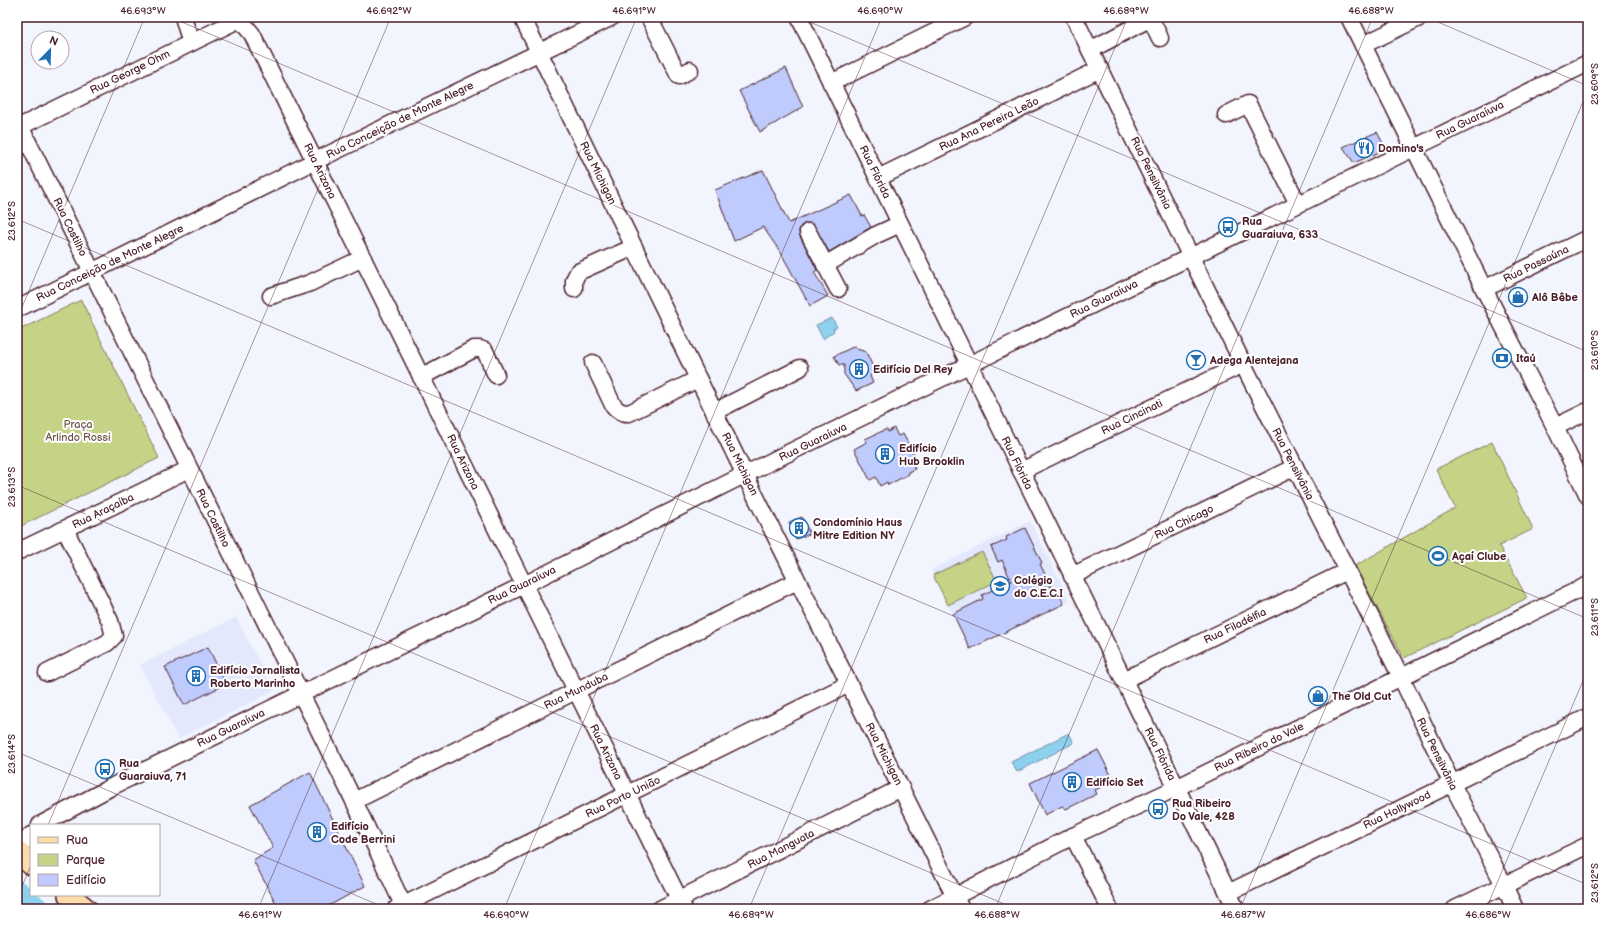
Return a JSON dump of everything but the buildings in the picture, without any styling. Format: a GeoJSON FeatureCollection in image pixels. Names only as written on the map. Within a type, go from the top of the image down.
{"type":"FeatureCollection","features":[{"type":"Feature","properties":{"kind":"main road"},"geometry":{"type":"LineString","coordinates":[[17,851],[30,863]]}},
{"type":"Feature","properties":{"kind":"main road"},"geometry":{"type":"LineString","coordinates":[[70,896],[86,909]]}},
{"type":"Feature","properties":{"kind":"street"},"geometry":{"type":"LineString","coordinates":[[183,17],[191,43]]}},
{"type":"Feature","properties":{"kind":"street","name":"Rua Michigan"},"geometry":{"type":"LineString","coordinates":[[522,17],[797,581],[958,903]]}},
{"type":"Feature","properties":{"kind":"street","name":"Rua Conceição de Monte Alegre"},"geometry":{"type":"LineString","coordinates":[[17,308],[612,17]]}},
{"type":"Feature","properties":{"kind":"street"},"geometry":{"type":"LineString","coordinates":[[649,17],[684,78]]}},
{"type":"Feature","properties":{"kind":"street","name":"Rua Flórida"},"geometry":{"type":"LineString","coordinates":[[799,17],[1236,909]]}},
{"type":"Feature","properties":{"kind":"street"},"geometry":{"type":"LineString","coordinates":[[831,83],[965,17]]}},
{"type":"Feature","properties":{"kind":"street","name":"Rua Pensilvânia"},"geometry":{"type":"LineString","coordinates":[[1074,17],[1192,256],[1243,364],[1401,677],[1452,784],[1504,884],[1515,909]]}},
{"type":"Feature","properties":{"kind":"street"},"geometry":{"type":"LineString","coordinates":[[1349,17],[1484,289],[1555,427],[1588,496]]}},
{"type":"Feature","properties":{"kind":"street"},"geometry":{"type":"LineString","coordinates":[[1363,45],[1421,17]]}},
{"type":"Feature","properties":{"kind":"street","name":"Rua George Ohm"},"geometry":{"type":"LineString","coordinates":[[19,127],[241,18]]}},
{"type":"Feature","properties":{"kind":"street","name":"Rua Arizona"},"geometry":{"type":"LineString","coordinates":[[241,18],[252,34],[681,904]]}},
{"type":"Feature","properties":{"kind":"street"},"geometry":{"type":"LineString","coordinates":[[1090,50],[1151,18],[1160,38]]}},
{"type":"Feature","properties":{"kind":"street","name":"Rua Guaraíuva"},"geometry":{"type":"LineString","coordinates":[[42,824],[102,791],[1588,63]]}},
{"type":"Feature","properties":{"kind":"street","name":"Rua Ana Pereira Leão"},"geometry":{"type":"LineString","coordinates":[[878,178],[1100,69]]}},
{"type":"Feature","properties":{"kind":"street"},"geometry":{"type":"LineString","coordinates":[[1226,115],[1248,104],[1298,204]]}},
{"type":"Feature","properties":{"kind":"street","name":"Rua Castilho"},"geometry":{"type":"LineString","coordinates":[[19,127],[93,272],[354,801],[402,908]]}},
{"type":"Feature","properties":{"kind":"street"},"geometry":{"type":"LineString","coordinates":[[825,265],[876,235],[900,224]]}},
{"type":"Feature","properties":{"kind":"street"},"geometry":{"type":"LineString","coordinates":[[808,232],[838,289]]}},
{"type":"Feature","properties":{"kind":"street","name":"Rua Passaúna"},"geometry":{"type":"LineString","coordinates":[[1484,289],[1588,238]]}},
{"type":"Feature","properties":{"kind":"street"},"geometry":{"type":"LineString","coordinates":[[574,289],[574,280],[578,272],[634,247]]}},
{"type":"Feature","properties":{"kind":"street"},"geometry":{"type":"LineString","coordinates":[[271,296],[310,283],[363,258]]}},
{"type":"Feature","properties":{"kind":"street"},"geometry":{"type":"LineString","coordinates":[[421,377],[474,350],[480,349],[484,351],[496,375]]}},
{"type":"Feature","properties":{"kind":"street"},"geometry":{"type":"LineString","coordinates":[[593,363],[613,404],[617,410],[622,413],[629,413],[698,379]]}},
{"type":"Feature","properties":{"kind":"street","name":"Rua Cincinati"},"geometry":{"type":"LineString","coordinates":[[1021,471],[1243,364]]}},
{"type":"Feature","properties":{"kind":"street"},"geometry":{"type":"LineString","coordinates":[[714,412],[800,368]]}},
{"type":"Feature","properties":{"kind":"street"},"geometry":{"type":"LineString","coordinates":[[1555,427],[1588,411]]}},
{"type":"Feature","properties":{"kind":"street","name":"Rua Chicago"},"geometry":{"type":"LineString","coordinates":[[1072,576],[1295,467]]}},
{"type":"Feature","properties":{"kind":"street","name":"Rua Araçaíba"},"geometry":{"type":"LineString","coordinates":[[17,552],[189,469]]}},
{"type":"Feature","properties":{"kind":"street"},"geometry":{"type":"LineString","coordinates":[[47,673],[107,643],[114,636],[110,620],[65,529]]}},
{"type":"Feature","properties":{"kind":"street","name":"Rua Filadélfia"},"geometry":{"type":"LineString","coordinates":[[1124,680],[1347,571]]}},
{"type":"Feature","properties":{"kind":"street","name":"Rua Munduba"},"geometry":{"type":"LineString","coordinates":[[354,801],[797,581]]}},
{"type":"Feature","properties":{"kind":"street","name":"Rua Ribeiro do Vale"},"geometry":{"type":"LineString","coordinates":[[930,909],[958,903],[1073,836],[1176,788],[1588,585]]}},
{"type":"Feature","properties":{"kind":"street","name":"Rua Porto União"},"geometry":{"type":"LineString","coordinates":[[402,908],[849,684]]}},
{"type":"Feature","properties":{"kind":"street","name":"Rua Hollywood"},"geometry":{"type":"LineString","coordinates":[[1228,893],[1588,717]]}},
{"type":"Feature","properties":{"kind":"street","name":"Rua Manguata"},"geometry":{"type":"LineString","coordinates":[[660,909],[681,904],[901,788]]}},
{"type":"Feature","properties":{"kind":"street"},"geometry":{"type":"LineString","coordinates":[[17,851],[30,836]]}},
{"type":"Feature","properties":{"kind":"street"},"geometry":{"type":"LineString","coordinates":[[1073,836],[1110,909]]}},
{"type":"Feature","properties":{"kind":"street"},"geometry":{"type":"LineString","coordinates":[[1455,909],[1504,884],[1588,845]]}},
{"type":"Feature","properties":{"kind":"shaded area","name":"Colégio do C.E.C.I"},"geometry":{"type":"Polygon","coordinates":[[[1030,521],[1070,601],[970,649],[931,570],[1030,521]]]}},
{"type":"Feature","properties":{"kind":"shaded area"},"geometry":{"type":"Polygon","coordinates":[[[236,617],[274,691],[178,739],[140,665],[236,617]]]}},
{"type":"Feature","properties":{"kind":"green space","name":"Praça Arlindo Rossi"},"geometry":{"type":"Polygon","coordinates":[[[81,300],[159,458],[17,528],[17,331],[81,300]]]}},
{"type":"Feature","properties":{"kind":"green space","name":"Açaí Clube"},"geometry":{"type":"Polygon","coordinates":[[[1492,442],[1533,529],[1499,546],[1527,598],[1404,658],[1355,566],[1455,508],[1436,469],[1492,442]]]}},
{"type":"Feature","properties":{"kind":"green space"},"geometry":{"type":"Polygon","coordinates":[[[982,552],[997,581],[948,605],[933,575],[982,552]]]}},
{"type":"Feature","properties":{"kind":"water"},"geometry":{"type":"Polygon","coordinates":[[[832,318],[837,327],[823,339],[816,325],[832,318]]]}},
{"type":"Feature","properties":{"kind":"water"},"geometry":{"type":"Polygon","coordinates":[[[1069,733],[1074,743],[1017,772],[1011,762],[1069,733]]]}},
{"type":"Feature","properties":{"kind":"waterway"},"geometry":{"type":"LineString","coordinates":[[17,894],[35,909]]}},
{"type":"Feature","properties":{"kind":"place","name":"Domino's"},"geometry":{"type":"Point","coordinates":[1364,148]}},
{"type":"Feature","properties":{"kind":"place","name":"Rua Guaraiuva, 633"},"geometry":{"type":"Point","coordinates":[1228,227]}},
{"type":"Feature","properties":{"kind":"place","name":"Alô Bêbe"},"geometry":{"type":"Point","coordinates":[1518,297]}},
{"type":"Feature","properties":{"kind":"place","name":"Itaú"},"geometry":{"type":"Point","coordinates":[1502,358]}},
{"type":"Feature","properties":{"kind":"place","name":"Adega Alentejana"},"geometry":{"type":"Point","coordinates":[1196,360]}},
{"type":"Feature","properties":{"kind":"place","name":"Edifício Del Rey"},"geometry":{"type":"Point","coordinates":[859,369]}},
{"type":"Feature","properties":{"kind":"place","name":"Edifício Hub Brooklin"},"geometry":{"type":"Point","coordinates":[885,454]}},
{"type":"Feature","properties":{"kind":"place","name":"Condomínio Haus Mitre Edition NY"},"geometry":{"type":"Point","coordinates":[799,528]}},
{"type":"Feature","properties":{"kind":"place","name":"Açaí Clube"},"geometry":{"type":"Point","coordinates":[1438,556]}},
{"type":"Feature","properties":{"kind":"place","name":"Colégio do C.E.C.I"},"geometry":{"type":"Point","coordinates":[1000,586]}},
{"type":"Feature","properties":{"kind":"place","name":"Edifício Jornalista Roberto Marinho"},"geometry":{"type":"Point","coordinates":[196,676]}},
{"type":"Feature","properties":{"kind":"place","name":"The Old Cut"},"geometry":{"type":"Point","coordinates":[1318,696]}},
{"type":"Feature","properties":{"kind":"place","name":"Rua Guaraiuva, 71"},"geometry":{"type":"Point","coordinates":[105,769]}},
{"type":"Feature","properties":{"kind":"place","name":"Edifício Set"},"geometry":{"type":"Point","coordinates":[1072,782]}},
{"type":"Feature","properties":{"kind":"place","name":"Rua Ribeiro Do Vale, 428"},"geometry":{"type":"Point","coordinates":[1158,809]}},
{"type":"Feature","properties":{"kind":"place","name":"Edifício Code Berrini"},"geometry":{"type":"Point","coordinates":[317,832]}}]}
